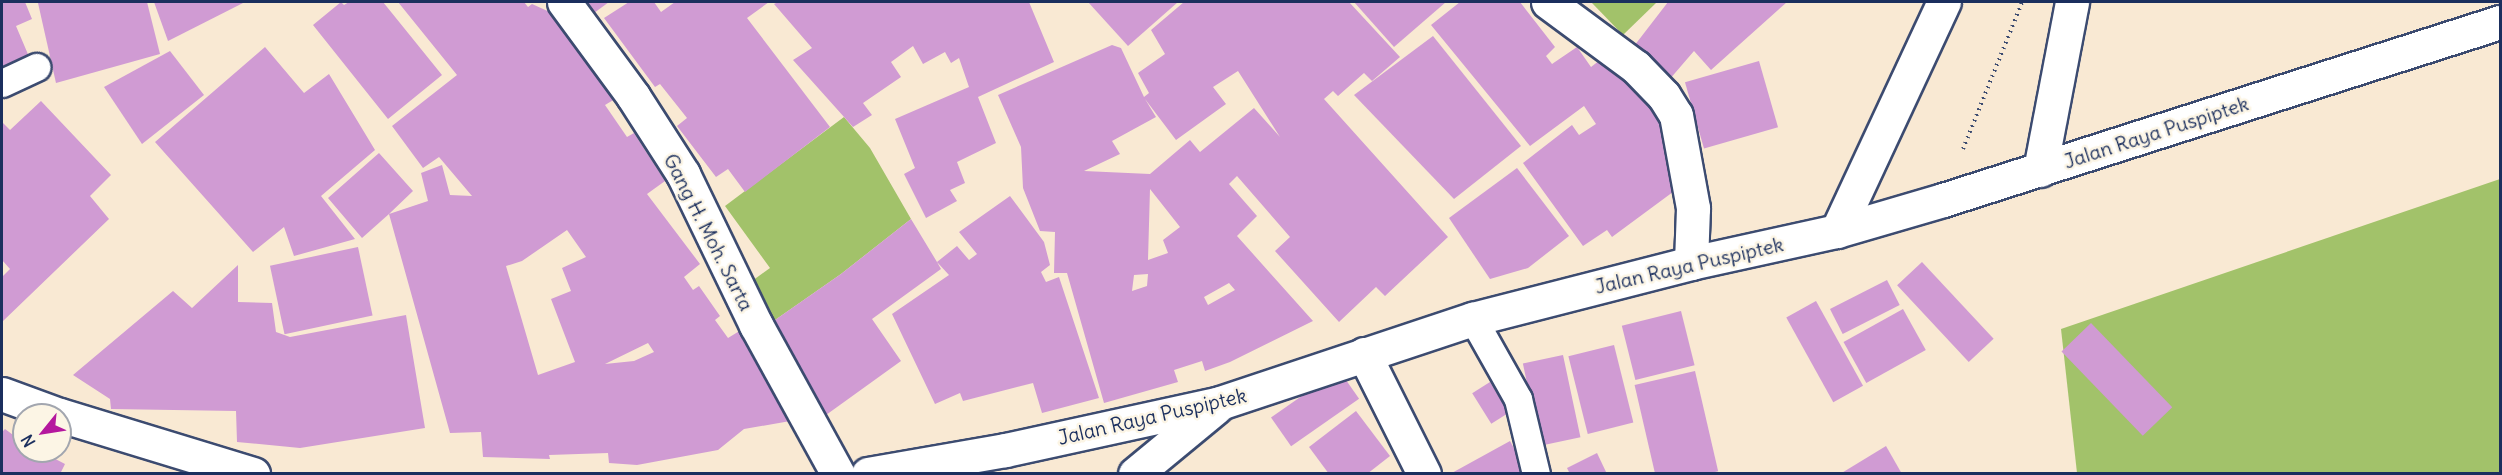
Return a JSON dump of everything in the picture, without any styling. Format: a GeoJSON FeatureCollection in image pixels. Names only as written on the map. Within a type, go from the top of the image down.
{"type":"FeatureCollection","features":[{"type":"Feature","properties":{"kind":"street","name":"Gang H. Moh. Sarta"},"geometry":{"type":"LineString","coordinates":[[564,2],[633,96],[683,174],[756,325],[838,474]]}},
{"type":"Feature","properties":{"kind":"street"},"geometry":{"type":"LineString","coordinates":[[1548,2],[1636,67],[1664,96],[1676,115],[1693,208],[1691,263]]}},
{"type":"Feature","properties":{"kind":"street"},"geometry":{"type":"LineString","coordinates":[[1837,231],[1944,2]]}},
{"type":"Feature","properties":{"kind":"street"},"geometry":{"type":"LineString","coordinates":[[2040,170],[2073,2]]}},
{"type":"Feature","properties":{"kind":"street","name":"Jalan Raya Puspiptek"},"geometry":{"type":"LineString","coordinates":[[868,474],[1005,450],[1220,403],[1473,319],[1691,263],[1837,231],[1943,200],[2500,22]]}},
{"type":"Feature","properties":{"kind":"street"},"geometry":{"type":"LineString","coordinates":[[1364,354],[1424,474]]}},
{"type":"Feature","properties":{"kind":"street"},"geometry":{"type":"LineString","coordinates":[[2,394],[27,403]]}},
{"type":"Feature","properties":{"kind":"street"},"geometry":{"type":"LineString","coordinates":[[1135,474],[1220,403]]}},
{"type":"Feature","properties":{"kind":"street"},"geometry":{"type":"LineString","coordinates":[[72,419],[253,474]]}},
{"type":"Feature","properties":{"kind":"lane"},"geometry":{"type":"LineString","coordinates":[[2,82],[36,67]]}},
{"type":"Feature","properties":{"kind":"lane"},"geometry":{"type":"LineString","coordinates":[[1473,319],[1518,399],[1536,474]]}},
{"type":"Feature","properties":{"kind":"path"},"geometry":{"type":"LineString","coordinates":[[1943,200],[2022,2]]}},
{"type":"Feature","properties":{"kind":"green space"},"geometry":{"type":"Polygon","coordinates":[[[1591,2],[1657,2],[1623,35],[1591,2]]]}},
{"type":"Feature","properties":{"kind":"green space"},"geometry":{"type":"Polygon","coordinates":[[[844,117],[870,148],[911,219],[841,274],[765,327],[752,281],[770,268],[725,206],[844,117]]]}},
{"type":"Feature","properties":{"kind":"green space"},"geometry":{"type":"Polygon","coordinates":[[[2500,179],[2500,473],[2077,473],[2061,329],[2500,179]]]}},
{"type":"Feature","properties":{"kind":"building"},"geometry":{"type":"Polygon","coordinates":[[[2,2],[25,2],[32,19],[16,26],[30,59],[2,70],[2,2]]]}},
{"type":"Feature","properties":{"kind":"building"},"geometry":{"type":"Polygon","coordinates":[[[147,2],[160,54],[56,83],[38,3],[147,2]]]}},
{"type":"Feature","properties":{"kind":"building"},"geometry":{"type":"Polygon","coordinates":[[[154,2],[245,2],[168,41],[154,2]]]}},
{"type":"Feature","properties":{"kind":"building"},"geometry":{"type":"Polygon","coordinates":[[[341,2],[344,5],[349,2],[383,2],[442,75],[388,119],[313,25],[341,2]]]}},
{"type":"Feature","properties":{"kind":"building"},"geometry":{"type":"Polygon","coordinates":[[[398,2],[524,2],[528,7],[532,4],[552,13],[615,99],[605,105],[627,137],[634,133],[665,181],[647,194],[700,264],[684,277],[693,290],[699,286],[720,316],[715,320],[728,338],[746,327],[796,420],[744,429],[718,450],[637,465],[609,463],[608,453],[549,455],[550,459],[483,457],[481,432],[450,433],[389,214],[428,201],[421,173],[442,165],[450,195],[472,196],[439,157],[423,168],[392,126],[457,75],[398,2]],[[567,230],[522,261],[506,266],[538,375],[575,362],[551,299],[571,291],[562,268],[586,257],[567,230]],[[648,343],[605,364],[634,361],[654,352],[648,343]]]}},
{"type":"Feature","properties":{"kind":"building"},"geometry":{"type":"Polygon","coordinates":[[[585,2],[609,2],[594,13],[585,2]]]}},
{"type":"Feature","properties":{"kind":"building"},"geometry":{"type":"Polygon","coordinates":[[[629,2],[654,2],[661,12],[675,2],[769,2],[747,18],[830,127],[745,192],[728,169],[716,177],[677,126],[687,118],[660,84],[655,87],[604,18],[629,2]]]}},
{"type":"Feature","properties":{"kind":"building"},"geometry":{"type":"Polygon","coordinates":[[[778,2],[1029,2],[1054,62],[978,97],[996,143],[957,162],[965,183],[950,190],[957,201],[926,218],[904,174],[915,168],[895,119],[969,87],[959,58],[951,63],[945,52],[923,64],[913,46],[891,62],[901,77],[863,103],[872,115],[853,127],[793,60],[812,48],[774,4],[778,2]]]}},
{"type":"Feature","properties":{"kind":"building"},"geometry":{"type":"Polygon","coordinates":[[[1088,2],[1178,2],[1128,46],[1088,2]]]}},
{"type":"Feature","properties":{"kind":"building"},"geometry":{"type":"Polygon","coordinates":[[[1184,2],[1349,2],[1400,57],[1372,81],[1364,73],[1338,96],[1333,91],[1324,99],[1448,237],[1385,296],[1376,287],[1339,322],[1275,251],[1290,237],[1237,176],[1229,184],[1257,216],[1237,236],[1313,321],[1230,362],[1205,371],[1202,361],[1174,370],[1178,382],[1104,403],[1067,273],[1054,273],[1055,232],[1040,231],[1023,188],[1021,147],[998,95],[1112,45],[1121,48],[1144,97],[1149,93],[1138,73],[1165,54],[1151,30],[1184,2]],[[1238,71],[1213,87],[1226,104],[1176,140],[1145,99],[1156,117],[1112,141],[1120,154],[1084,171],[1150,174],[1190,140],[1200,152],[1254,108],[1280,137],[1238,71]],[[1150,189],[1148,260],[1168,253],[1163,240],[1180,227],[1150,189]],[[1148,274],[1134,275],[1132,291],[1147,286],[1148,274]],[[1229,283],[1204,297],[1208,305],[1235,290],[1229,283]]]}},
{"type":"Feature","properties":{"kind":"building"},"geometry":{"type":"Polygon","coordinates":[[[1354,2],[1446,2],[1394,47],[1354,2]]]}},
{"type":"Feature","properties":{"kind":"building"},"geometry":{"type":"Polygon","coordinates":[[[1460,2],[1520,2],[1555,47],[1546,56],[1552,64],[1577,47],[1591,67],[1604,57],[1636,93],[1642,89],[1667,117],[1677,189],[1612,237],[1607,230],[1583,246],[1523,163],[1572,125],[1579,135],[1596,124],[1584,106],[1530,146],[1431,25],[1460,2]]]}},
{"type":"Feature","properties":{"kind":"building"},"geometry":{"type":"Polygon","coordinates":[[[1668,2],[1787,2],[1711,70],[1694,51],[1669,80],[1631,50],[1668,2]]]}},
{"type":"Feature","properties":{"kind":"building"},"geometry":{"type":"Polygon","coordinates":[[[1433,36],[1521,146],[1454,199],[1354,95],[1433,36]]]}},
{"type":"Feature","properties":{"kind":"building"},"geometry":{"type":"Polygon","coordinates":[[[265,47],[304,93],[329,74],[375,150],[321,196],[355,239],[294,256],[284,227],[253,252],[155,142],[265,47]]]}},
{"type":"Feature","properties":{"kind":"building"},"geometry":{"type":"Polygon","coordinates":[[[170,51],[204,95],[142,144],[104,87],[170,51]]]}},
{"type":"Feature","properties":{"kind":"building"},"geometry":{"type":"Polygon","coordinates":[[[1759,61],[1778,127],[1704,149],[1685,82],[1759,61]]]}},
{"type":"Feature","properties":{"kind":"building"},"geometry":{"type":"Polygon","coordinates":[[[41,101],[111,175],[90,196],[109,219],[2,322],[2,277],[10,269],[2,260],[2,122],[10,130],[41,101]]]}},
{"type":"Feature","properties":{"kind":"building"},"geometry":{"type":"Polygon","coordinates":[[[379,153],[413,191],[362,238],[328,198],[379,153]]]}},
{"type":"Feature","properties":{"kind":"building"},"geometry":{"type":"Polygon","coordinates":[[[1517,168],[1569,236],[1528,268],[1490,279],[1449,218],[1517,168]]]}},
{"type":"Feature","properties":{"kind":"building"},"geometry":{"type":"Polygon","coordinates":[[[1010,196],[1044,242],[1050,265],[1041,272],[1046,282],[1059,277],[1099,398],[1042,413],[1033,383],[963,401],[960,393],[935,404],[892,314],[949,275],[937,262],[957,246],[969,260],[977,254],[959,232],[1010,196]]]}},
{"type":"Feature","properties":{"kind":"building"},"geometry":{"type":"Polygon","coordinates":[[[911,219],[941,269],[872,319],[901,361],[826,415],[765,327],[841,274],[911,219]]]}},
{"type":"Feature","properties":{"kind":"building"},"geometry":{"type":"Polygon","coordinates":[[[358,247],[373,315],[285,334],[270,266],[358,247]]]}},
{"type":"Feature","properties":{"kind":"building"},"geometry":{"type":"Polygon","coordinates":[[[1922,262],[1994,339],[1969,362],[1897,285],[1922,262]]]}},
{"type":"Feature","properties":{"kind":"building"},"geometry":{"type":"Polygon","coordinates":[[[238,265],[238,302],[272,303],[276,332],[290,337],[406,315],[425,428],[300,448],[237,442],[236,411],[111,409],[110,399],[73,375],[173,291],[192,308],[238,265]]]}},
{"type":"Feature","properties":{"kind":"building"},"geometry":{"type":"Polygon","coordinates":[[[1887,280],[1900,305],[1843,334],[1830,309],[1887,280]]]}},
{"type":"Feature","properties":{"kind":"building"},"geometry":{"type":"Polygon","coordinates":[[[1816,301],[1863,386],[1833,402],[1786,317],[1816,301]]]}},
{"type":"Feature","properties":{"kind":"building"},"geometry":{"type":"Polygon","coordinates":[[[1903,309],[1926,350],[1866,383],[1844,342],[1903,309]]]}},
{"type":"Feature","properties":{"kind":"building"},"geometry":{"type":"Polygon","coordinates":[[[1681,311],[1695,365],[1635,380],[1622,326],[1681,311]]]}},
{"type":"Feature","properties":{"kind":"building"},"geometry":{"type":"Polygon","coordinates":[[[2091,323],[2172,407],[2143,436],[2062,351],[2091,323]]]}},
{"type":"Feature","properties":{"kind":"building"},"geometry":{"type":"Polygon","coordinates":[[[1614,345],[1633,423],[1588,434],[1568,356],[1614,345]]]}},
{"type":"Feature","properties":{"kind":"building"},"geometry":{"type":"Polygon","coordinates":[[[1563,355],[1580,437],[1540,446],[1523,364],[1563,355]]]}},
{"type":"Feature","properties":{"kind":"building"},"geometry":{"type":"Polygon","coordinates":[[[1339,370],[1359,399],[1291,446],[1271,418],[1339,370]]]}},
{"type":"Feature","properties":{"kind":"building"},"geometry":{"type":"Polygon","coordinates":[[[1695,371],[1718,471],[1707,474],[1655,474],[1635,385],[1695,371]]]}},
{"type":"Feature","properties":{"kind":"building"},"geometry":{"type":"Polygon","coordinates":[[[1490,382],[1509,413],[1491,424],[1472,393],[1490,382]]]}},
{"type":"Feature","properties":{"kind":"building"},"geometry":{"type":"Polygon","coordinates":[[[1356,411],[1390,456],[1367,474],[1329,474],[1309,447],[1356,411]]]}},
{"type":"Feature","properties":{"kind":"building"},"geometry":{"type":"Polygon","coordinates":[[[5,429],[12,434],[12,463],[63,463],[65,464],[60,474],[2,474],[2,432],[5,429]]]}},
{"type":"Feature","properties":{"kind":"building"},"geometry":{"type":"Polygon","coordinates":[[[1510,441],[1528,474],[1450,474],[1510,441]]]}},
{"type":"Feature","properties":{"kind":"building"},"geometry":{"type":"Polygon","coordinates":[[[1886,446],[1902,474],[1840,474],[1886,446]]]}},
{"type":"Feature","properties":{"kind":"building"},"geometry":{"type":"Polygon","coordinates":[[[1597,453],[1607,474],[1570,474],[1567,468],[1597,453]]]}}]}
